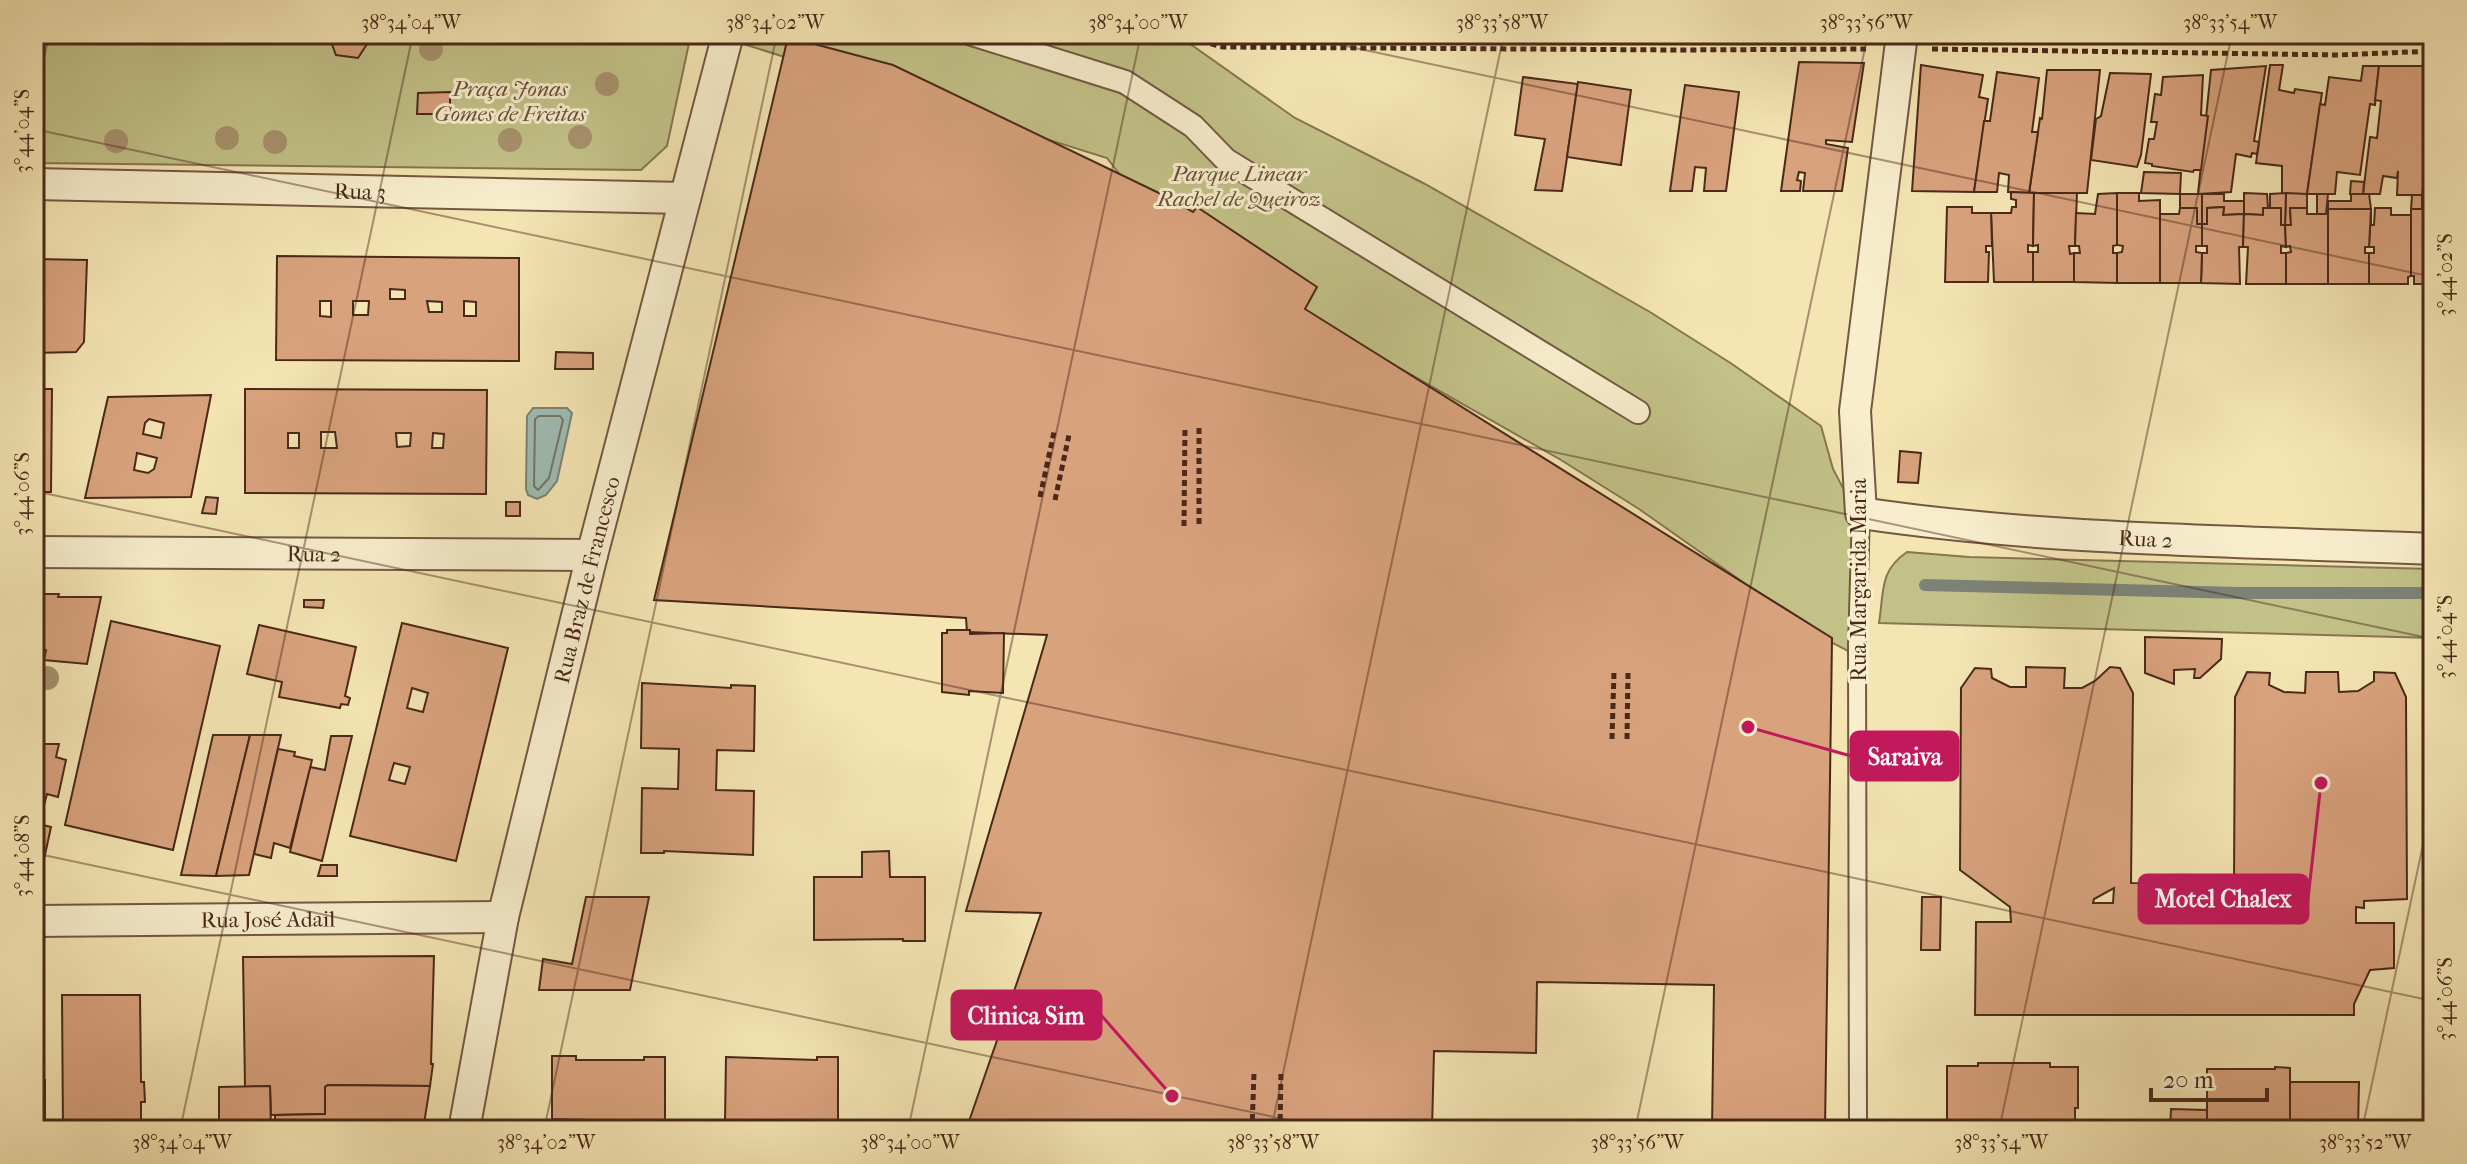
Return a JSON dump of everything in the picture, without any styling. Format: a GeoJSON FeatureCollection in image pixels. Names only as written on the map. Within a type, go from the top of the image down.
{"type":"FeatureCollection","features":[{"type":"Feature","properties":{"kind":"street","name":"Rua Braz de Francesco"},"geometry":{"type":"LineString","coordinates":[[464,1130],[503,917],[592,555],[728,34]]}},
{"type":"Feature","properties":{"kind":"street"},"geometry":{"type":"LineString","coordinates":[[972,34],[1125,82],[1193,126],[1226,160],[1638,412]]}},
{"type":"Feature","properties":{"kind":"street","name":"Rua Margarida Maria"},"geometry":{"type":"LineString","coordinates":[[1861,513],[1855,411],[1901,41]]}},
{"type":"Feature","properties":{"kind":"street","name":"Rua 3"},"geometry":{"type":"LineString","coordinates":[[34,184],[685,198]]}},
{"type":"Feature","properties":{"kind":"street","name":"Rua 2"},"geometry":{"type":"LineString","coordinates":[[1861,513],[2079,534],[2433,549]]}},
{"type":"Feature","properties":{"kind":"street","name":"Rua 2"},"geometry":{"type":"LineString","coordinates":[[34,552],[592,555]]}},
{"type":"Feature","properties":{"kind":"street","name":"Rua José Adail"},"geometry":{"type":"LineString","coordinates":[[34,921],[503,917]]}},
{"type":"Feature","properties":{"kind":"lane","name":"Rua Margarida Maria"},"geometry":{"type":"LineString","coordinates":[[1858,1130],[1857,645],[1861,513]]}},
{"type":"Feature","properties":{"kind":"path"},"geometry":{"type":"LineString","coordinates":[[1172,34],[1223,47],[1660,50],[1901,41],[2339,55],[2433,51]]}},
{"type":"Feature","properties":{"kind":"path"},"geometry":{"type":"LineString","coordinates":[[1184,526],[1185,427]]}},
{"type":"Feature","properties":{"kind":"path"},"geometry":{"type":"LineString","coordinates":[[1199,428],[1199,526]]}},
{"type":"Feature","properties":{"kind":"path"},"geometry":{"type":"LineString","coordinates":[[1040,497],[1054,432]]}},
{"type":"Feature","properties":{"kind":"path"},"geometry":{"type":"LineString","coordinates":[[1055,500],[1069,435]]}},
{"type":"Feature","properties":{"kind":"path"},"geometry":{"type":"LineString","coordinates":[[1612,739],[1614,672]]}},
{"type":"Feature","properties":{"kind":"path"},"geometry":{"type":"LineString","coordinates":[[1627,739],[1628,672]]}},
{"type":"Feature","properties":{"kind":"path"},"geometry":{"type":"LineString","coordinates":[[1280,1130],[1281,1071]]}},
{"type":"Feature","properties":{"kind":"path"},"geometry":{"type":"LineString","coordinates":[[1252,1130],[1254,1073]]}},
{"type":"Feature","properties":{"kind":"green space","name":"Praça Jonas Gomes de Freitas"},"geometry":{"type":"Polygon","coordinates":[[[34,34],[691,34],[667,146],[641,170],[34,163],[34,34]]]}},
{"type":"Feature","properties":{"kind":"green space","name":"Parque Linear Rachel de Queiroz"},"geometry":{"type":"Polygon","coordinates":[[[739,34],[1176,34],[1295,118],[1425,184],[1650,312],[1821,426],[1833,469],[1863,526],[1869,551],[1851,619],[1848,651],[1821,637],[1639,509],[1561,460],[1343,336],[1182,255],[1107,158],[737,42],[739,34]]]}},
{"type":"Feature","properties":{"kind":"green space"},"geometry":{"type":"Polygon","coordinates":[[[1907,552],[1969,557],[2433,569],[2433,638],[1879,623],[1887,575],[1907,552]]]}},
{"type":"Feature","properties":{"kind":"water"},"geometry":{"type":"Polygon","coordinates":[[[533,408],[567,408],[572,413],[557,481],[546,495],[537,499],[528,495],[526,489],[527,416],[533,408]]]}},
{"type":"Feature","properties":{"kind":"building"},"geometry":{"type":"Polygon","coordinates":[[[328,34],[369,34],[371,38],[358,58],[336,55],[328,34]]]}},
{"type":"Feature","properties":{"kind":"building"},"geometry":{"type":"Polygon","coordinates":[[[788,37],[893,65],[1193,212],[1197,207],[1317,287],[1305,309],[1832,638],[1825,1130],[1712,1130],[1714,985],[1537,982],[1536,1053],[1434,1051],[1432,1130],[966,1130],[1041,913],[966,911],[1047,635],[967,632],[966,618],[654,600],[788,37]]]}},
{"type":"Feature","properties":{"kind":"building"},"geometry":{"type":"Polygon","coordinates":[[[1799,62],[1864,63],[1852,142],[1826,140],[1826,144],[1848,148],[1842,191],[1803,191],[1805,173],[1799,172],[1797,180],[1801,181],[1800,191],[1781,191],[1799,62]]]}},
{"type":"Feature","properties":{"kind":"building"},"geometry":{"type":"Polygon","coordinates":[[[1921,65],[1983,75],[1979,97],[1988,99],[1974,192],[1912,191],[1921,65]]]}},
{"type":"Feature","properties":{"kind":"building"},"geometry":{"type":"Polygon","coordinates":[[[2270,65],[2283,65],[2279,90],[2322,93],[2307,194],[2282,194],[2282,166],[2256,163],[2270,65]]]}},
{"type":"Feature","properties":{"kind":"building"},"geometry":{"type":"Polygon","coordinates":[[[2266,66],[2254,141],[2259,142],[2257,154],[2252,153],[2251,157],[2236,154],[2231,192],[2198,194],[2211,70],[2266,66]]]}},
{"type":"Feature","properties":{"kind":"building"},"geometry":{"type":"Polygon","coordinates":[[[2363,66],[2379,66],[2375,105],[2370,104],[2360,175],[2337,172],[2335,194],[2307,194],[2320,104],[2325,105],[2329,77],[2361,81],[2363,66]]]}},
{"type":"Feature","properties":{"kind":"building"},"geometry":{"type":"Polygon","coordinates":[[[2379,66],[2433,66],[2433,114],[2422,195],[2397,195],[2398,171],[2397,178],[2383,176],[2380,194],[2363,194],[2370,137],[2377,138],[2381,101],[2375,100],[2379,66]]]}},
{"type":"Feature","properties":{"kind":"building"},"geometry":{"type":"Polygon","coordinates":[[[2047,70],[2100,70],[2087,193],[2029,193],[2047,70]]]}},
{"type":"Feature","properties":{"kind":"building"},"geometry":{"type":"Polygon","coordinates":[[[1997,72],[2039,78],[2032,132],[2038,132],[2029,193],[2008,192],[2009,175],[1999,173],[1997,192],[1974,192],[1984,121],[1990,121],[1997,72]]]}},
{"type":"Feature","properties":{"kind":"building"},"geometry":{"type":"Polygon","coordinates":[[[2110,73],[2151,74],[2137,167],[2091,160],[2096,119],[2101,116],[2110,73]]]}},
{"type":"Feature","properties":{"kind":"building"},"geometry":{"type":"Polygon","coordinates":[[[2203,75],[2201,115],[2208,116],[2201,170],[2193,172],[2145,163],[2149,139],[2154,139],[2157,122],[2151,122],[2155,94],[2161,95],[2163,77],[2203,75]]]}},
{"type":"Feature","properties":{"kind":"building"},"geometry":{"type":"Polygon","coordinates":[[[1523,77],[1578,84],[1562,191],[1535,190],[1545,139],[1515,135],[1523,77]]]}},
{"type":"Feature","properties":{"kind":"building"},"geometry":{"type":"Polygon","coordinates":[[[1578,82],[1631,90],[1621,165],[1567,157],[1578,82]]]}},
{"type":"Feature","properties":{"kind":"building"},"geometry":{"type":"Polygon","coordinates":[[[1685,85],[1739,92],[1726,191],[1704,191],[1706,168],[1695,167],[1692,191],[1670,191],[1685,85]]]}},
{"type":"Feature","properties":{"kind":"building"},"geometry":{"type":"Polygon","coordinates":[[[450,92],[450,114],[417,114],[418,93],[450,92]]]}},
{"type":"Feature","properties":{"kind":"building"},"geometry":{"type":"Polygon","coordinates":[[[2433,114],[2433,155],[2427,154],[2433,114]]]}},
{"type":"Feature","properties":{"kind":"building"},"geometry":{"type":"Polygon","coordinates":[[[2144,172],[2181,173],[2180,194],[2141,193],[2144,172]]]}},
{"type":"Feature","properties":{"kind":"building"},"geometry":{"type":"Polygon","coordinates":[[[2351,181],[2364,182],[2363,194],[2350,194],[2351,181]]]}},
{"type":"Feature","properties":{"kind":"building"},"geometry":{"type":"Polygon","coordinates":[[[2011,192],[2034,193],[2033,246],[2028,245],[2028,252],[2033,252],[2033,282],[1994,282],[1991,213],[2011,213],[2012,207],[2016,207],[2016,200],[2011,199],[2011,192]]]}},
{"type":"Feature","properties":{"kind":"building"},"geometry":{"type":"Polygon","coordinates":[[[2034,193],[2077,193],[2075,246],[2069,246],[2070,254],[2074,253],[2074,282],[2033,282],[2033,252],[2038,252],[2038,245],[2033,246],[2034,193]]]}},
{"type":"Feature","properties":{"kind":"building"},"geometry":{"type":"Polygon","coordinates":[[[2117,193],[2139,193],[2139,201],[2160,200],[2160,283],[2117,283],[2117,253],[2122,252],[2123,246],[2117,245],[2117,193]]]}},
{"type":"Feature","properties":{"kind":"building"},"geometry":{"type":"Polygon","coordinates":[[[2117,193],[2117,245],[2113,246],[2113,253],[2117,253],[2117,283],[2074,282],[2074,253],[2080,253],[2079,246],[2075,246],[2076,213],[2095,214],[2098,194],[2117,193]]]}},
{"type":"Feature","properties":{"kind":"building"},"geometry":{"type":"Polygon","coordinates":[[[2244,193],[2267,194],[2268,208],[2263,208],[2263,215],[2244,214],[2244,193]]]}},
{"type":"Feature","properties":{"kind":"building"},"geometry":{"type":"Polygon","coordinates":[[[2286,193],[2307,194],[2307,208],[2290,208],[2291,225],[2285,225],[2286,193]]]}},
{"type":"Feature","properties":{"kind":"building"},"geometry":{"type":"Polygon","coordinates":[[[2286,193],[2285,225],[2281,225],[2281,208],[2270,208],[2270,194],[2286,193]]]}},
{"type":"Feature","properties":{"kind":"building"},"geometry":{"type":"Polygon","coordinates":[[[2180,194],[2202,194],[2202,224],[2197,224],[2197,208],[2180,208],[2180,194]]]}},
{"type":"Feature","properties":{"kind":"building"},"geometry":{"type":"Polygon","coordinates":[[[2202,194],[2224,194],[2224,201],[2244,201],[2244,214],[2223,215],[2224,207],[2207,208],[2207,224],[2202,224],[2202,194]]]}},
{"type":"Feature","properties":{"kind":"building"},"geometry":{"type":"Polygon","coordinates":[[[2317,194],[2328,194],[2326,214],[2317,214],[2317,194]]]}},
{"type":"Feature","properties":{"kind":"building"},"geometry":{"type":"Polygon","coordinates":[[[2351,194],[2369,194],[2371,209],[2328,209],[2328,201],[2351,201],[2351,194]]]}},
{"type":"Feature","properties":{"kind":"building"},"geometry":{"type":"Polygon","coordinates":[[[2412,195],[2422,195],[2422,209],[2411,209],[2412,195]]]}},
{"type":"Feature","properties":{"kind":"building"},"geometry":{"type":"Polygon","coordinates":[[[1947,207],[1972,207],[1972,213],[1991,213],[1992,246],[1986,246],[1986,252],[1989,252],[1988,282],[1945,282],[1947,207]]]}},
{"type":"Feature","properties":{"kind":"building"},"geometry":{"type":"Polygon","coordinates":[[[2224,207],[2223,215],[2244,214],[2243,247],[2239,247],[2240,284],[2201,283],[2202,253],[2207,253],[2207,246],[2202,246],[2202,224],[2207,224],[2207,208],[2224,207]]]}},
{"type":"Feature","properties":{"kind":"building"},"geometry":{"type":"Polygon","coordinates":[[[2180,208],[2197,208],[2197,224],[2202,224],[2202,246],[2196,246],[2196,252],[2202,253],[2201,283],[2160,283],[2160,214],[2179,214],[2180,208]]]}},
{"type":"Feature","properties":{"kind":"building"},"geometry":{"type":"Polygon","coordinates":[[[2263,208],[2281,208],[2286,247],[2281,246],[2281,253],[2286,253],[2286,284],[2246,284],[2248,247],[2243,247],[2244,214],[2263,215],[2263,208]]]}},
{"type":"Feature","properties":{"kind":"building"},"geometry":{"type":"Polygon","coordinates":[[[2290,208],[2307,208],[2307,214],[2326,214],[2328,209],[2328,284],[2286,284],[2286,253],[2291,252],[2290,246],[2286,247],[2285,225],[2291,225],[2290,208]]]}},
{"type":"Feature","properties":{"kind":"building"},"geometry":{"type":"Polygon","coordinates":[[[2375,208],[2391,208],[2391,215],[2411,215],[2411,276],[2408,277],[2408,284],[2369,284],[2369,253],[2374,253],[2374,247],[2369,247],[2371,209],[2371,225],[2374,225],[2375,208]]]}},
{"type":"Feature","properties":{"kind":"building"},"geometry":{"type":"Polygon","coordinates":[[[2328,209],[2371,209],[2369,247],[2365,247],[2365,253],[2369,253],[2369,284],[2328,284],[2328,209]]]}},
{"type":"Feature","properties":{"kind":"building"},"geometry":{"type":"Polygon","coordinates":[[[2411,209],[2433,209],[2433,284],[2414,284],[2414,276],[2411,276],[2411,209]]]}},
{"type":"Feature","properties":{"kind":"building"},"geometry":{"type":"Polygon","coordinates":[[[277,256],[519,258],[519,361],[276,360],[277,256]],[[390,289],[390,299],[405,299],[405,290],[390,289]],[[320,301],[320,316],[331,317],[331,301],[320,301]],[[353,301],[353,315],[368,315],[369,301],[353,301]],[[427,301],[429,312],[442,312],[442,302],[427,301]],[[464,301],[464,316],[476,316],[476,302],[464,301]]]}},
{"type":"Feature","properties":{"kind":"building"},"geometry":{"type":"Polygon","coordinates":[[[34,259],[87,260],[84,342],[76,352],[34,353],[34,259]]]}},
{"type":"Feature","properties":{"kind":"building"},"geometry":{"type":"Polygon","coordinates":[[[556,352],[593,353],[593,369],[555,369],[556,352]]]}},
{"type":"Feature","properties":{"kind":"building"},"geometry":{"type":"Polygon","coordinates":[[[34,389],[52,389],[51,492],[34,492],[34,389]]]}},
{"type":"Feature","properties":{"kind":"building"},"geometry":{"type":"Polygon","coordinates":[[[245,389],[487,390],[486,494],[245,493],[245,389]],[[321,432],[321,448],[337,448],[335,432],[321,432]],[[288,433],[288,448],[299,448],[299,433],[288,433]],[[396,433],[397,447],[410,446],[411,433],[396,433]],[[433,433],[432,448],[443,448],[444,434],[433,433]]]}},
{"type":"Feature","properties":{"kind":"building"},"geometry":{"type":"Polygon","coordinates":[[[211,395],[191,497],[85,498],[108,397],[211,395]],[[149,419],[143,434],[161,438],[164,423],[149,419]],[[137,453],[134,470],[148,473],[154,469],[157,458],[137,453]]]}},
{"type":"Feature","properties":{"kind":"building"},"geometry":{"type":"Polygon","coordinates":[[[1900,451],[1921,453],[1918,483],[1898,482],[1900,451]]]}},
{"type":"Feature","properties":{"kind":"building"},"geometry":{"type":"Polygon","coordinates":[[[206,497],[218,498],[216,514],[202,513],[206,497]]]}},
{"type":"Feature","properties":{"kind":"building"},"geometry":{"type":"Polygon","coordinates":[[[506,502],[520,502],[520,516],[506,516],[506,502]]]}},
{"type":"Feature","properties":{"kind":"building"},"geometry":{"type":"Polygon","coordinates":[[[40,594],[101,597],[87,664],[44,660],[46,650],[34,648],[34,622],[40,594]]]}},
{"type":"Feature","properties":{"kind":"building"},"geometry":{"type":"Polygon","coordinates":[[[304,600],[324,600],[323,608],[304,607],[304,600]]]}},
{"type":"Feature","properties":{"kind":"building"},"geometry":{"type":"Polygon","coordinates":[[[111,621],[220,646],[173,850],[65,825],[111,621]]]}},
{"type":"Feature","properties":{"kind":"building"},"geometry":{"type":"Polygon","coordinates":[[[402,623],[508,648],[456,861],[350,836],[402,623]],[[412,688],[407,708],[423,712],[428,693],[412,688]],[[394,763],[389,780],[405,784],[410,767],[394,763]]]}},
{"type":"Feature","properties":{"kind":"building"},"geometry":{"type":"Polygon","coordinates":[[[259,625],[356,647],[345,696],[350,698],[348,705],[341,704],[340,708],[279,697],[282,682],[247,674],[259,625]]]}},
{"type":"Feature","properties":{"kind":"building"},"geometry":{"type":"Polygon","coordinates":[[[947,630],[970,630],[970,634],[1004,633],[1003,693],[969,691],[969,695],[942,692],[942,633],[947,633],[947,630]]]}},
{"type":"Feature","properties":{"kind":"building"},"geometry":{"type":"Polygon","coordinates":[[[2145,637],[2222,639],[2221,659],[2200,678],[2194,678],[2195,669],[2174,670],[2174,684],[2145,673],[2145,637]]]}},
{"type":"Feature","properties":{"kind":"building"},"geometry":{"type":"Polygon","coordinates":[[[2026,667],[2065,668],[2064,688],[2082,688],[2110,667],[2120,668],[2133,693],[2131,883],[2234,884],[2235,697],[2247,672],[2270,673],[2269,685],[2284,692],[2305,693],[2306,672],[2338,672],[2339,692],[2358,691],[2374,681],[2374,672],[2395,673],[2406,697],[2407,899],[2364,901],[2364,908],[2356,907],[2356,923],[2394,923],[2394,968],[2370,970],[2354,1004],[2354,1015],[1975,1015],[1976,922],[2011,922],[2010,907],[1960,870],[1961,688],[1975,668],[1991,669],[1992,678],[2010,687],[2026,687],[2026,667]],[[2114,888],[2094,899],[2093,903],[2113,903],[2114,888]]]}},
{"type":"Feature","properties":{"kind":"building"},"geometry":{"type":"Polygon","coordinates":[[[642,683],[731,688],[731,685],[755,686],[754,751],[717,750],[716,790],[754,791],[753,855],[664,851],[641,853],[642,788],[678,789],[679,749],[641,748],[642,683]]]}},
{"type":"Feature","properties":{"kind":"building"},"geometry":{"type":"Polygon","coordinates":[[[213,735],[250,735],[216,876],[181,875],[213,735]]]}},
{"type":"Feature","properties":{"kind":"building"},"geometry":{"type":"Polygon","coordinates":[[[250,735],[281,735],[249,875],[216,876],[250,735]]]}},
{"type":"Feature","properties":{"kind":"building"},"geometry":{"type":"Polygon","coordinates":[[[331,736],[352,736],[322,861],[290,852],[310,767],[325,770],[331,736]]]}},
{"type":"Feature","properties":{"kind":"building"},"geometry":{"type":"Polygon","coordinates":[[[34,744],[59,744],[56,757],[66,760],[58,797],[47,794],[39,824],[51,827],[43,864],[34,860],[34,744]]]}},
{"type":"Feature","properties":{"kind":"building"},"geometry":{"type":"Polygon","coordinates":[[[278,749],[312,760],[290,848],[274,843],[271,858],[254,854],[278,749]]]}},
{"type":"Feature","properties":{"kind":"building"},"geometry":{"type":"Polygon","coordinates":[[[889,851],[890,877],[925,877],[925,941],[814,940],[814,877],[862,877],[862,852],[889,851]]]}},
{"type":"Feature","properties":{"kind":"building"},"geometry":{"type":"Polygon","coordinates":[[[321,865],[337,865],[337,876],[318,876],[321,865]]]}},
{"type":"Feature","properties":{"kind":"building"},"geometry":{"type":"Polygon","coordinates":[[[586,897],[649,897],[630,990],[539,990],[543,959],[572,964],[586,897]]]}},
{"type":"Feature","properties":{"kind":"building"},"geometry":{"type":"Polygon","coordinates":[[[1922,897],[1941,897],[1940,950],[1921,950],[1922,897]]]}},
{"type":"Feature","properties":{"kind":"building"},"geometry":{"type":"Polygon","coordinates":[[[434,956],[430,1086],[328,1085],[325,1087],[325,1114],[271,1115],[270,1086],[245,1087],[243,957],[434,956]]]}},
{"type":"Feature","properties":{"kind":"building"},"geometry":{"type":"Polygon","coordinates":[[[34,979],[43,979],[43,1049],[34,1049],[34,979]]]}},
{"type":"Feature","properties":{"kind":"building"},"geometry":{"type":"Polygon","coordinates":[[[62,995],[140,995],[141,1082],[144,1082],[145,1102],[141,1102],[141,1130],[63,1130],[62,995]]]}},
{"type":"Feature","properties":{"kind":"building"},"geometry":{"type":"Polygon","coordinates":[[[552,1056],[576,1056],[576,1060],[665,1057],[665,1120],[627,1120],[627,1130],[590,1130],[590,1120],[552,1119],[552,1056]]]}},
{"type":"Feature","properties":{"kind":"building"},"geometry":{"type":"Polygon","coordinates":[[[726,1057],[817,1060],[817,1057],[838,1057],[838,1122],[801,1122],[800,1130],[763,1130],[763,1122],[725,1121],[726,1057]]]}},
{"type":"Feature","properties":{"kind":"building"},"geometry":{"type":"Polygon","coordinates":[[[1978,1063],[2050,1063],[2050,1067],[2078,1067],[2075,1130],[1947,1130],[1947,1066],[1978,1066],[1978,1063]]]}},
{"type":"Feature","properties":{"kind":"building"},"geometry":{"type":"Polygon","coordinates":[[[2290,1068],[2290,1130],[2207,1130],[2207,1069],[2290,1068]]]}},
{"type":"Feature","properties":{"kind":"building"},"geometry":{"type":"Polygon","coordinates":[[[34,1080],[45,1080],[45,1130],[34,1130],[34,1080]]]}},
{"type":"Feature","properties":{"kind":"building"},"geometry":{"type":"Polygon","coordinates":[[[2290,1082],[2359,1082],[2358,1130],[2321,1130],[2321,1123],[2290,1123],[2290,1082]]]}},
{"type":"Feature","properties":{"kind":"building"},"geometry":{"type":"Polygon","coordinates":[[[270,1086],[271,1130],[219,1130],[219,1087],[270,1086]]]}},
{"type":"Feature","properties":{"kind":"building"},"geometry":{"type":"Polygon","coordinates":[[[430,1086],[423,1130],[275,1130],[275,1115],[325,1114],[325,1087],[430,1086]]]}},
{"type":"Feature","properties":{"kind":"building"},"geometry":{"type":"Polygon","coordinates":[[[2171,1109],[2207,1110],[2207,1130],[2170,1130],[2171,1109]]]}},
{"type":"Feature","properties":{"kind":"building"},"geometry":{"type":"Polygon","coordinates":[[[2290,1123],[2321,1123],[2321,1130],[2290,1130],[2290,1123]]]}},
{"type":"Feature","properties":{"kind":"building"},"geometry":{"type":"Polygon","coordinates":[[[358,1129],[358,1130],[287,1130],[358,1129]]]}},
{"type":"Feature","properties":{"kind":"waterway"},"geometry":{"type":"LineString","coordinates":[[1925,585],[2240,593],[2433,593]]}},
{"type":"Feature","properties":{"kind":"place","name":"Saraiva"},"geometry":{"type":"Point","coordinates":[1748,727]}},
{"type":"Feature","properties":{"kind":"place","name":"Motel Chalex"},"geometry":{"type":"Point","coordinates":[2321,783]}},
{"type":"Feature","properties":{"kind":"place","name":"Clinica Sim"},"geometry":{"type":"Point","coordinates":[1172,1096]}}]}
